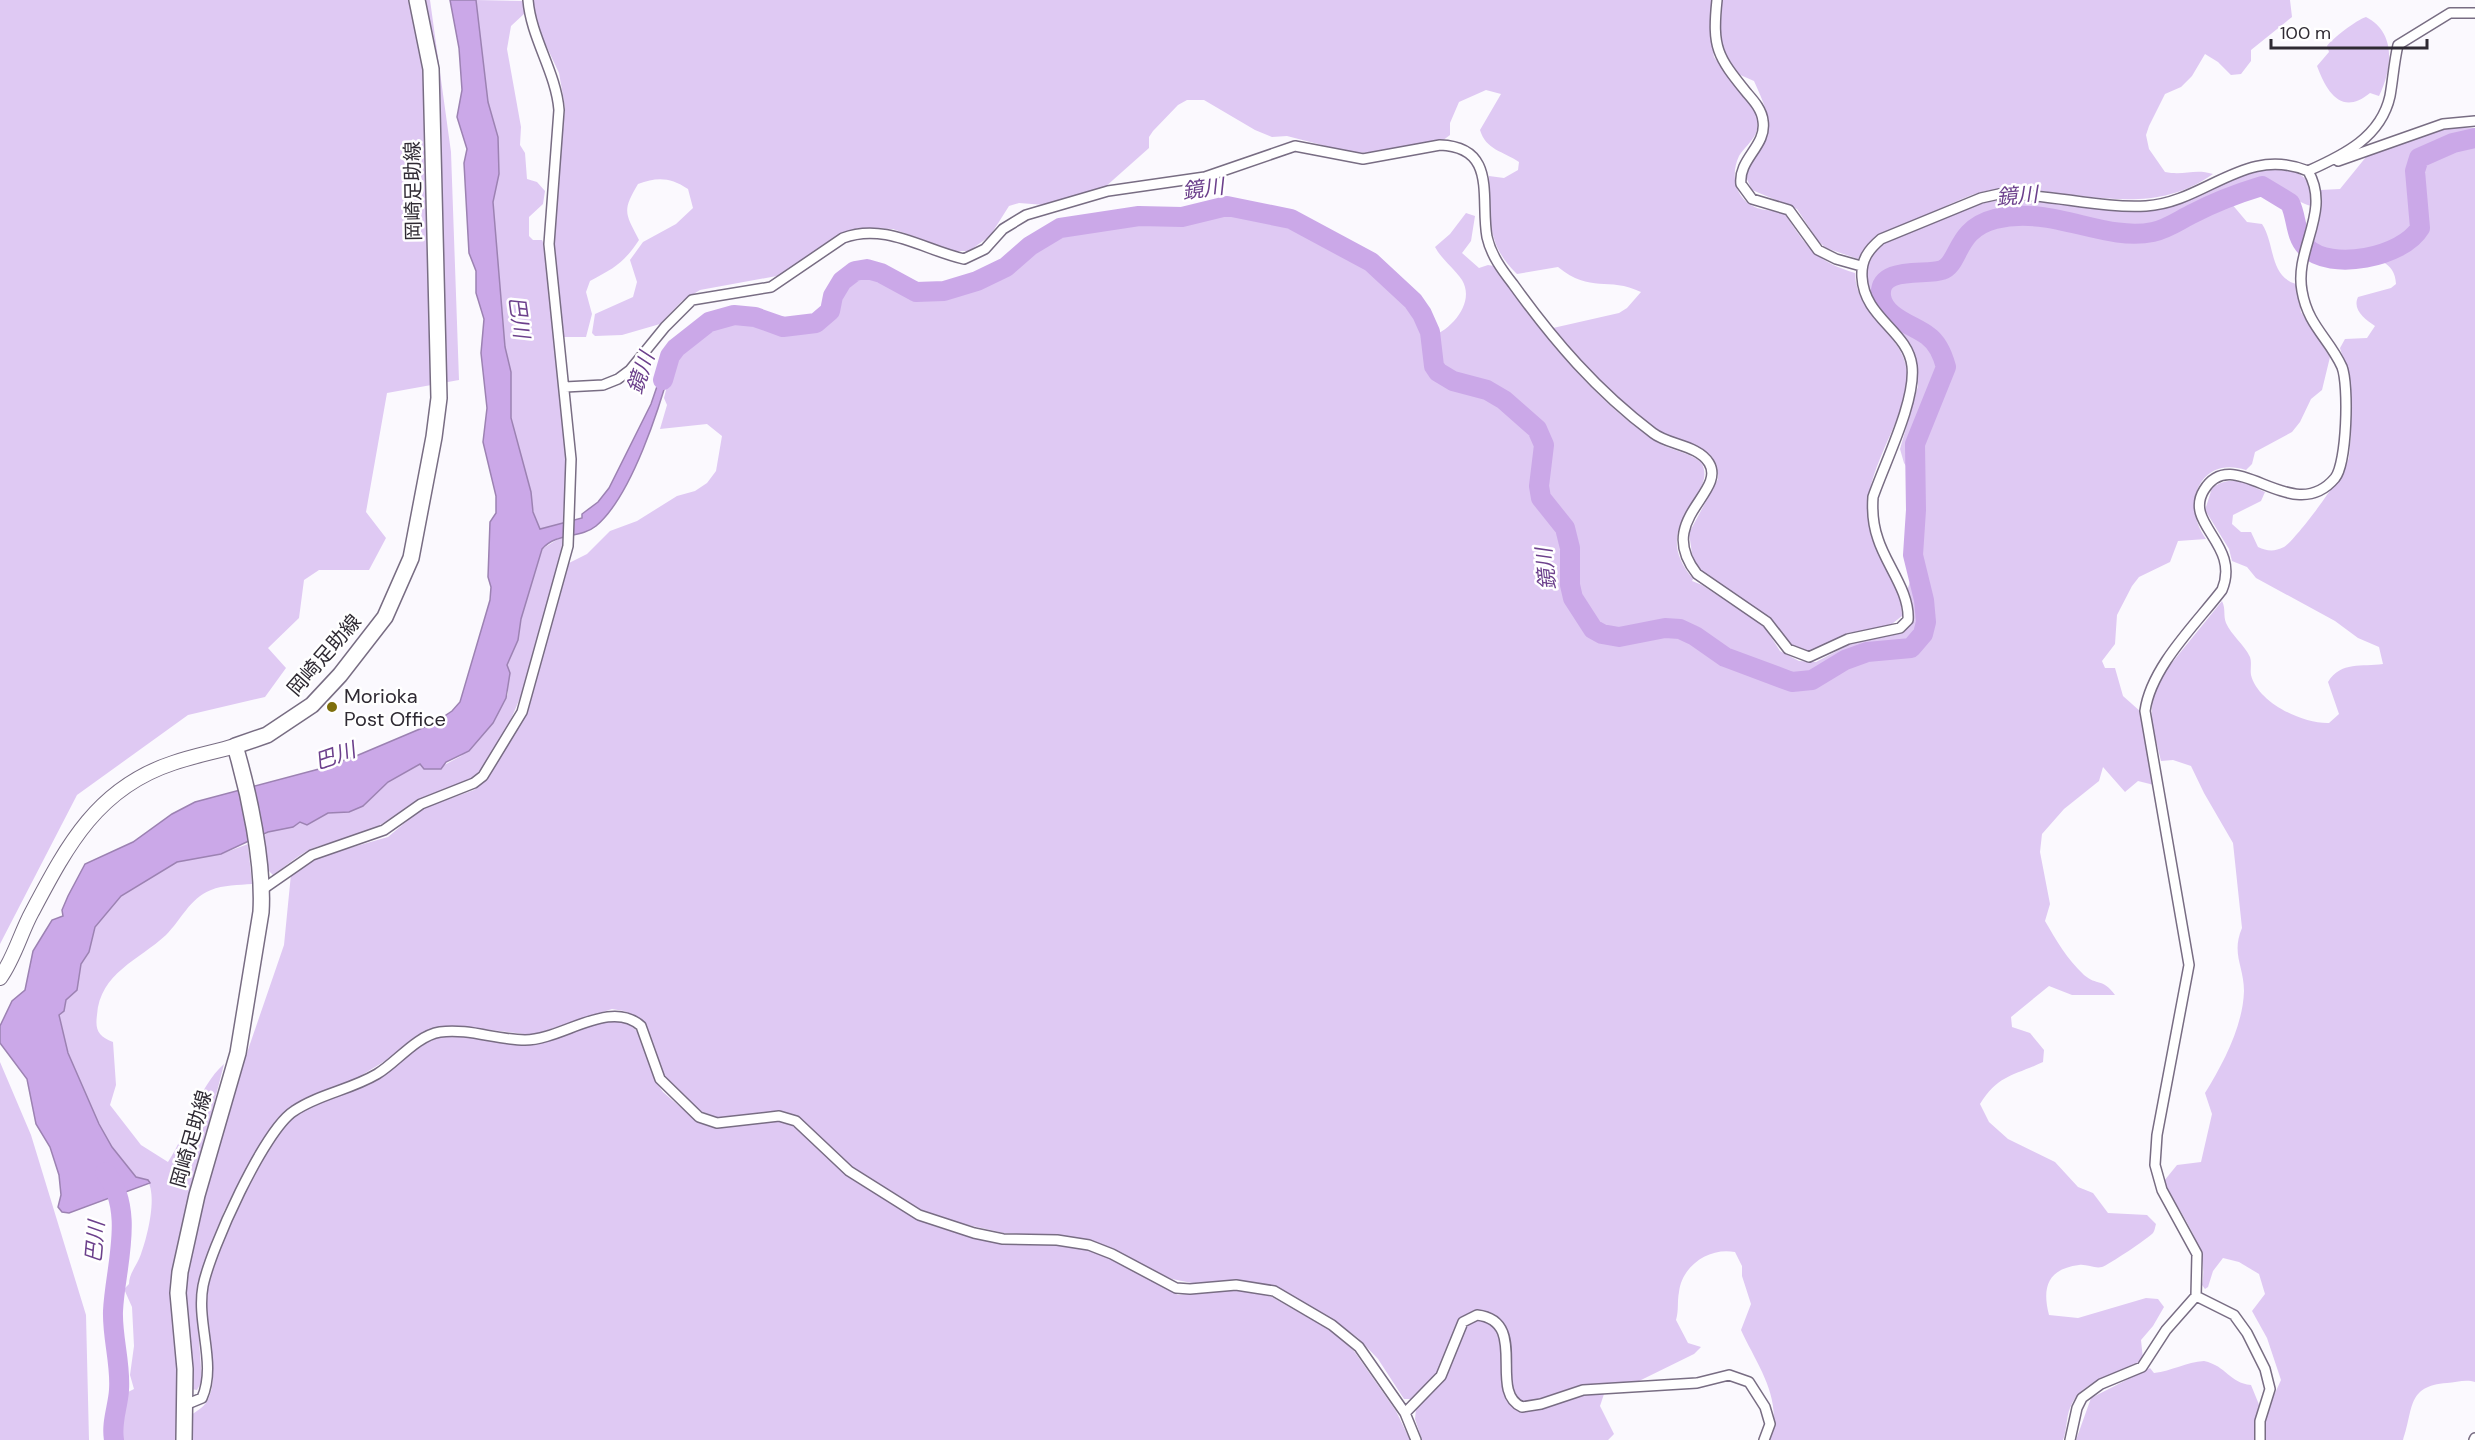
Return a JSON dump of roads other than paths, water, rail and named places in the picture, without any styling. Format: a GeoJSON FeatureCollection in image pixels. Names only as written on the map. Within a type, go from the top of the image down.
{"type":"FeatureCollection","features":[{"type":"Feature","properties":{"kind":"main road","name":"岡崎足助線"},"geometry":{"type":"LineString","coordinates":[[184,1440],[186,1405],[178,1293],[180,1272],[197,1195],[238,1053],[263,889],[237,753],[297,717],[312,705],[340,675],[385,617],[411,558],[439,398],[431,69],[417,0]]}},
{"type":"Feature","properties":{"kind":"main road"},"geometry":{"type":"LineString","coordinates":[[0,978],[60,860],[87,818],[122,788],[171,763],[237,753]]}},
{"type":"Feature","properties":{"kind":"street"},"geometry":{"type":"LineString","coordinates":[[263,889],[312,855],[384,830],[421,804],[465,788],[483,776],[522,712],[555,601],[567,546],[571,459],[549,244],[559,110],[558,91],[534,30],[528,0]]}},
{"type":"Feature","properties":{"kind":"street"},"geometry":{"type":"LineString","coordinates":[[1717,0],[1715,38],[1720,58],[1763,117],[1762,138],[1742,166],[1741,184],[1752,199],[1789,210],[1818,250],[1836,260],[1861,266]]}},
{"type":"Feature","properties":{"kind":"street"},"geometry":{"type":"LineString","coordinates":[[2308,171],[2333,160],[2375,131],[2390,97],[2398,45],[2450,13],[2475,13]]}},
{"type":"Feature","properties":{"kind":"street"},"geometry":{"type":"LineString","coordinates":[[565,387],[603,385],[618,380],[630,370],[664,327],[692,300],[702,296],[771,287],[843,238],[854,234],[866,232],[891,235],[964,259],[985,249],[1003,229],[1026,215],[1108,191],[1205,177],[1295,146],[1363,159],[1440,145],[1452,146],[1473,158],[1484,172],[1485,220],[1491,250],[1542,324],[1577,366],[1617,406],[1657,436],[1696,453],[1708,462],[1711,480],[1683,531],[1685,552],[1690,566],[1697,574],[1767,622],[1788,649],[1809,657],[1848,639],[1900,628],[1908,620],[1906,603],[1878,538],[1872,512],[1873,497],[1911,391],[1912,364],[1904,345],[1867,302],[1862,286],[1861,266],[1871,247],[1881,239],[1981,198],[2013,194],[2146,206],[2164,202],[2259,165],[2279,162],[2308,171],[2443,124],[2475,121]]}},
{"type":"Feature","properties":{"kind":"street"},"geometry":{"type":"LineString","coordinates":[[2070,1440],[2077,1408],[2082,1398],[2101,1384],[2142,1367],[2166,1330],[2196,1296],[2197,1254],[2162,1190],[2155,1165],[2157,1135],[2189,965],[2145,711],[2147,699],[2159,671],[2222,590],[2226,581],[2226,561],[2206,526],[2199,507],[2203,491],[2209,483],[2226,473],[2238,474],[2295,496],[2318,491],[2329,484],[2341,468],[2345,378],[2337,358],[2310,316],[2301,277],[2317,204],[2313,180],[2308,171]]}},
{"type":"Feature","properties":{"kind":"street"},"geometry":{"type":"LineString","coordinates":[[186,1405],[202,1398],[207,1386],[201,1318],[203,1287],[229,1211],[276,1131],[292,1112],[313,1100],[378,1074],[425,1037],[438,1032],[451,1031],[528,1040],[575,1028],[604,1016],[619,1015],[634,1020],[641,1026],[660,1079],[699,1117],[717,1123],[779,1116],[796,1121],[849,1171],[919,1215],[939,1223],[1003,1239],[1057,1240],[1089,1245],[1113,1254],[1176,1288],[1242,1285],[1274,1291],[1332,1325],[1359,1347],[1405,1413],[1416,1440]]}},
{"type":"Feature","properties":{"kind":"street"},"geometry":{"type":"LineString","coordinates":[[2196,1296],[2234,1315],[2247,1333],[2265,1370],[2270,1389],[2260,1421],[2260,1440]]}},
{"type":"Feature","properties":{"kind":"street"},"geometry":{"type":"LineString","coordinates":[[1405,1413],[1441,1376],[1463,1323],[1477,1315],[1489,1318],[1502,1333],[1506,1346],[1507,1389],[1516,1405],[1529,1407],[1583,1390],[1697,1383],[1729,1375],[1749,1382],[1758,1394],[1770,1424],[1764,1440]]}},
{"type":"Feature","properties":{"kind":"waterway","name":"鏡川"},"geometry":{"type":"LineString","coordinates":[[663,380],[670,356],[676,348],[709,322],[734,315],[755,317],[783,327],[816,323],[830,311],[833,296],[842,281],[855,271],[867,269],[881,273],[916,292],[944,291],[977,281],[1006,267],[1030,246],[1060,228],[1139,216],[1182,217],[1227,206],[1291,219],[1371,262],[1413,301],[1430,332],[1434,366],[1438,372],[1453,381],[1487,390],[1504,400],[1537,429],[1544,445],[1539,486],[1541,498],[1565,528],[1570,548],[1570,585],[1573,598],[1593,629],[1602,634],[1619,637],[1665,628],[1680,629],[1695,636],[1725,657],[1792,682],[1812,680],[1845,660],[1867,652],[1911,648],[1923,634],[1926,622],[1924,600],[1913,555],[1916,510],[1915,444],[1946,367],[1935,342],[1893,315],[1883,304],[1882,286],[1887,280],[1904,274],[1942,270],[1952,261],[1972,230],[1995,219],[2016,216],[2037,217],[2115,232],[2134,234],[2153,232],[2219,201],[2262,186],[2290,203],[2302,243],[2317,255],[2348,260],[2366,258],[2398,247],[2420,228],[2415,171],[2419,158],[2453,143],[2475,138]]}},
{"type":"Feature","properties":{"kind":"waterway","name":"巴川"},"geometry":{"type":"LineString","coordinates":[[105,1172],[120,1204],[122,1221],[113,1311],[119,1380],[113,1427],[114,1440]]}},
{"type":"Feature","properties":{"kind":"place","name":"Morioka Post Office"},"geometry":{"type":"Point","coordinates":[332,707]}}]}
